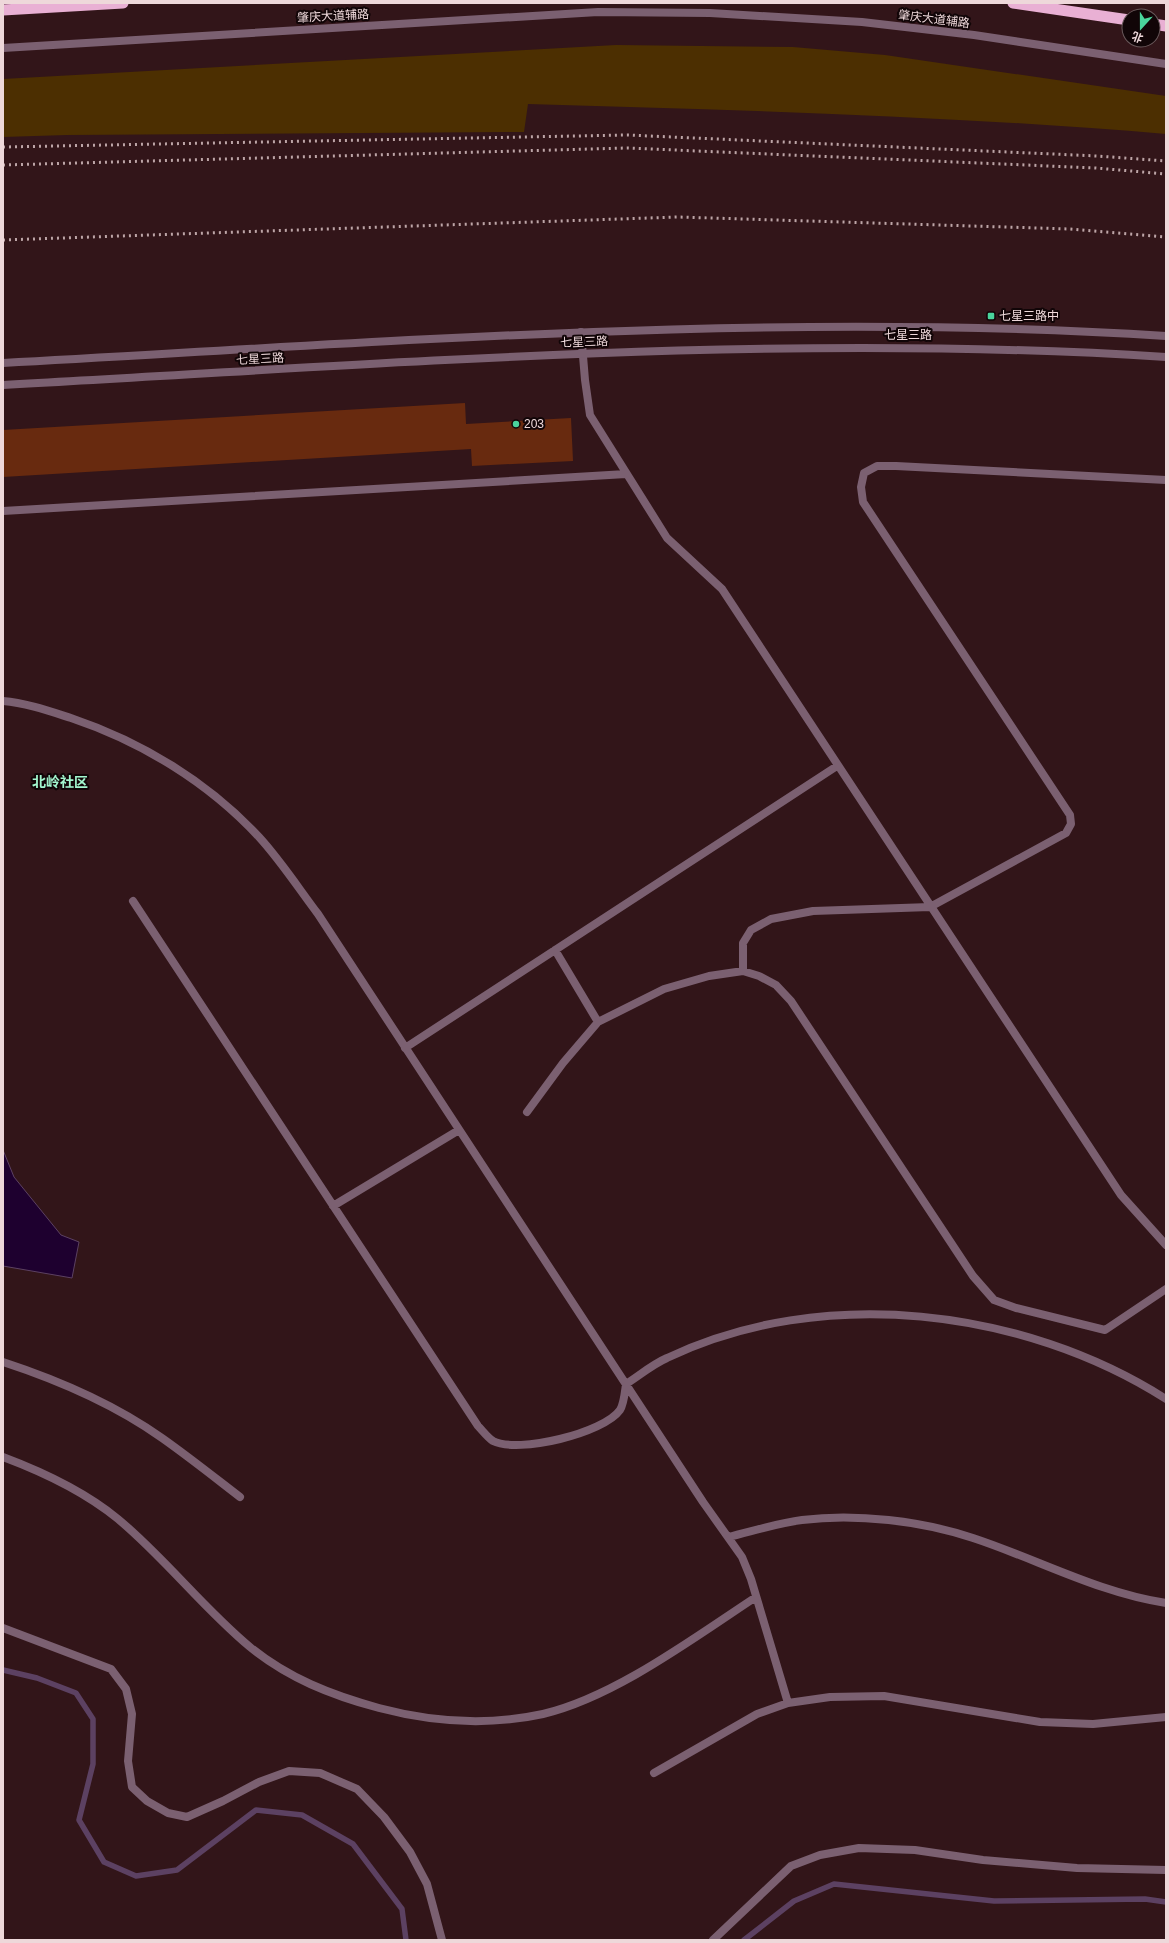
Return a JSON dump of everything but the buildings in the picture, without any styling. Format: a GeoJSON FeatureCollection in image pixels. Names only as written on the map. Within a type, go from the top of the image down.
{"type":"FeatureCollection","features":[{"type":"Feature","properties":{"kind":"highway"},"geometry":{"type":"LineString","coordinates":[[3,10],[123,3]]}},
{"type":"Feature","properties":{"kind":"highway"},"geometry":{"type":"LineString","coordinates":[[1013,3],[1121,19]]}},
{"type":"Feature","properties":{"kind":"street","name":"肇庆大道辅路"},"geometry":{"type":"LineString","coordinates":[[3,48],[598,12],[710,13],[862,22],[974,36],[1166,64]]}},
{"type":"Feature","properties":{"kind":"street","name":"七星三路"},"geometry":{"type":"LineString","coordinates":[[3,363],[581,332],[830,326],[891,326],[1166,336]]}},
{"type":"Feature","properties":{"kind":"street"},"geometry":{"type":"LineString","coordinates":[[581,332],[590,415],[667,538],[722,589],[837,766],[1121,1195],[1166,1245]]}},
{"type":"Feature","properties":{"kind":"street","name":"七星三路"},"geometry":{"type":"LineString","coordinates":[[3,385],[583,354],[830,347],[944,348],[1166,357]]}},
{"type":"Feature","properties":{"kind":"street"},"geometry":{"type":"LineString","coordinates":[[743,971],[744,943],[751,930],[771,919],[812,911],[930,907],[1066,833],[1071,824],[1070,815],[863,502],[861,487],[864,473],[877,466],[896,466],[1166,480]]}},
{"type":"Feature","properties":{"kind":"street"},"geometry":{"type":"LineString","coordinates":[[3,510],[626,474]]}},
{"type":"Feature","properties":{"kind":"street"},"geometry":{"type":"LineString","coordinates":[[3,701],[50,711],[103,729],[159,757],[212,794],[260,838],[318,914],[703,1502],[742,1557],[756,1597],[788,1703]]}},
{"type":"Feature","properties":{"kind":"street"},"geometry":{"type":"LineString","coordinates":[[405,1048],[837,766]]}},
{"type":"Feature","properties":{"kind":"street"},"geometry":{"type":"LineString","coordinates":[[133,901],[478,1426],[494,1441],[518,1445],[537,1443],[591,1430],[612,1419],[621,1409],[626,1384],[672,1355],[706,1342],[766,1324],[819,1317],[930,1316],[983,1325],[1096,1360],[1144,1385],[1166,1399]]}},
{"type":"Feature","properties":{"kind":"street"},"geometry":{"type":"LineString","coordinates":[[555,950],[598,1022]]}},
{"type":"Feature","properties":{"kind":"street"},"geometry":{"type":"LineString","coordinates":[[527,1112],[563,1063],[598,1022],[664,990],[709,976],[743,971],[759,976],[776,985],[791,1001],[973,1276],[994,1300],[1016,1308],[1105,1330],[1166,1289]]}},
{"type":"Feature","properties":{"kind":"street"},"geometry":{"type":"LineString","coordinates":[[333,1206],[458,1130]]}},
{"type":"Feature","properties":{"kind":"street"},"geometry":{"type":"LineString","coordinates":[[3,1362],[32,1371],[102,1402],[161,1437],[240,1496]]}},
{"type":"Feature","properties":{"kind":"street"},"geometry":{"type":"LineString","coordinates":[[3,1457],[52,1477],[88,1498],[117,1518],[250,1646],[290,1676],[346,1699],[407,1715],[454,1722],[502,1720],[543,1714],[582,1701],[631,1677],[756,1597]]}},
{"type":"Feature","properties":{"kind":"street"},"geometry":{"type":"LineString","coordinates":[[728,1537],[800,1520],[839,1516],[887,1520],[934,1528],[972,1537],[1115,1590],[1166,1603]]}},
{"type":"Feature","properties":{"kind":"street"},"geometry":{"type":"LineString","coordinates":[[3,1628],[111,1669],[126,1689],[132,1714],[128,1762],[132,1787],[147,1801],[168,1813],[187,1817],[224,1801],[259,1782],[289,1771],[320,1773],[357,1789],[384,1817],[410,1852],[428,1884],[442,1940]]}},
{"type":"Feature","properties":{"kind":"street"},"geometry":{"type":"LineString","coordinates":[[654,1773],[757,1714],[788,1703],[830,1697],[884,1696],[1040,1722],[1093,1724],[1166,1717]]}},
{"type":"Feature","properties":{"kind":"street"},"geometry":{"type":"LineString","coordinates":[[713,1940],[791,1866],[820,1855],[859,1848],[915,1850],[983,1860],[1077,1868],[1166,1870]]}},
{"type":"Feature","properties":{"kind":"shaded area"},"geometry":{"type":"Polygon","coordinates":[[[616,45],[793,47],[885,55],[1166,96],[1166,134],[927,118],[768,111],[528,104],[524,132],[67,135],[3,137],[3,79],[616,45]]]}},
{"type":"Feature","properties":{"kind":"shaded area"},"geometry":{"type":"Polygon","coordinates":[[[3,1150],[14,1177],[61,1235],[79,1242],[72,1278],[3,1266],[3,1150]]]}},
{"type":"Feature","properties":{"kind":"waterway"},"geometry":{"type":"LineString","coordinates":[[3,1670],[37,1678],[76,1693],[93,1719],[93,1764],[79,1820],[104,1862],[136,1876],[177,1870],[256,1810],[302,1815],[353,1844],[402,1909],[406,1940]]}},
{"type":"Feature","properties":{"kind":"waterway"},"geometry":{"type":"LineString","coordinates":[[744,1940],[794,1901],[834,1884],[994,1901],[1145,1899],[1166,1902]]}},
{"type":"Feature","properties":{"kind":"railway"},"geometry":{"type":"LineString","coordinates":[[3,147],[627,135],[1097,156],[1166,161]]}},
{"type":"Feature","properties":{"kind":"railway"},"geometry":{"type":"LineString","coordinates":[[3,165],[627,148],[1096,168],[1166,174]]}},
{"type":"Feature","properties":{"kind":"railway"},"geometry":{"type":"LineString","coordinates":[[3,240],[678,217],[1070,229],[1166,237]]}},
{"type":"Feature","properties":{"kind":"place","name":"七星三路中"},"geometry":{"type":"Point","coordinates":[991,316]}},
{"type":"Feature","properties":{"kind":"place","name":"203"},"geometry":{"type":"Point","coordinates":[516,424]}},
{"type":"Feature","properties":{"kind":"district","name":"北岭社区"},"geometry":{"type":"Point","coordinates":[60,782]}}]}
